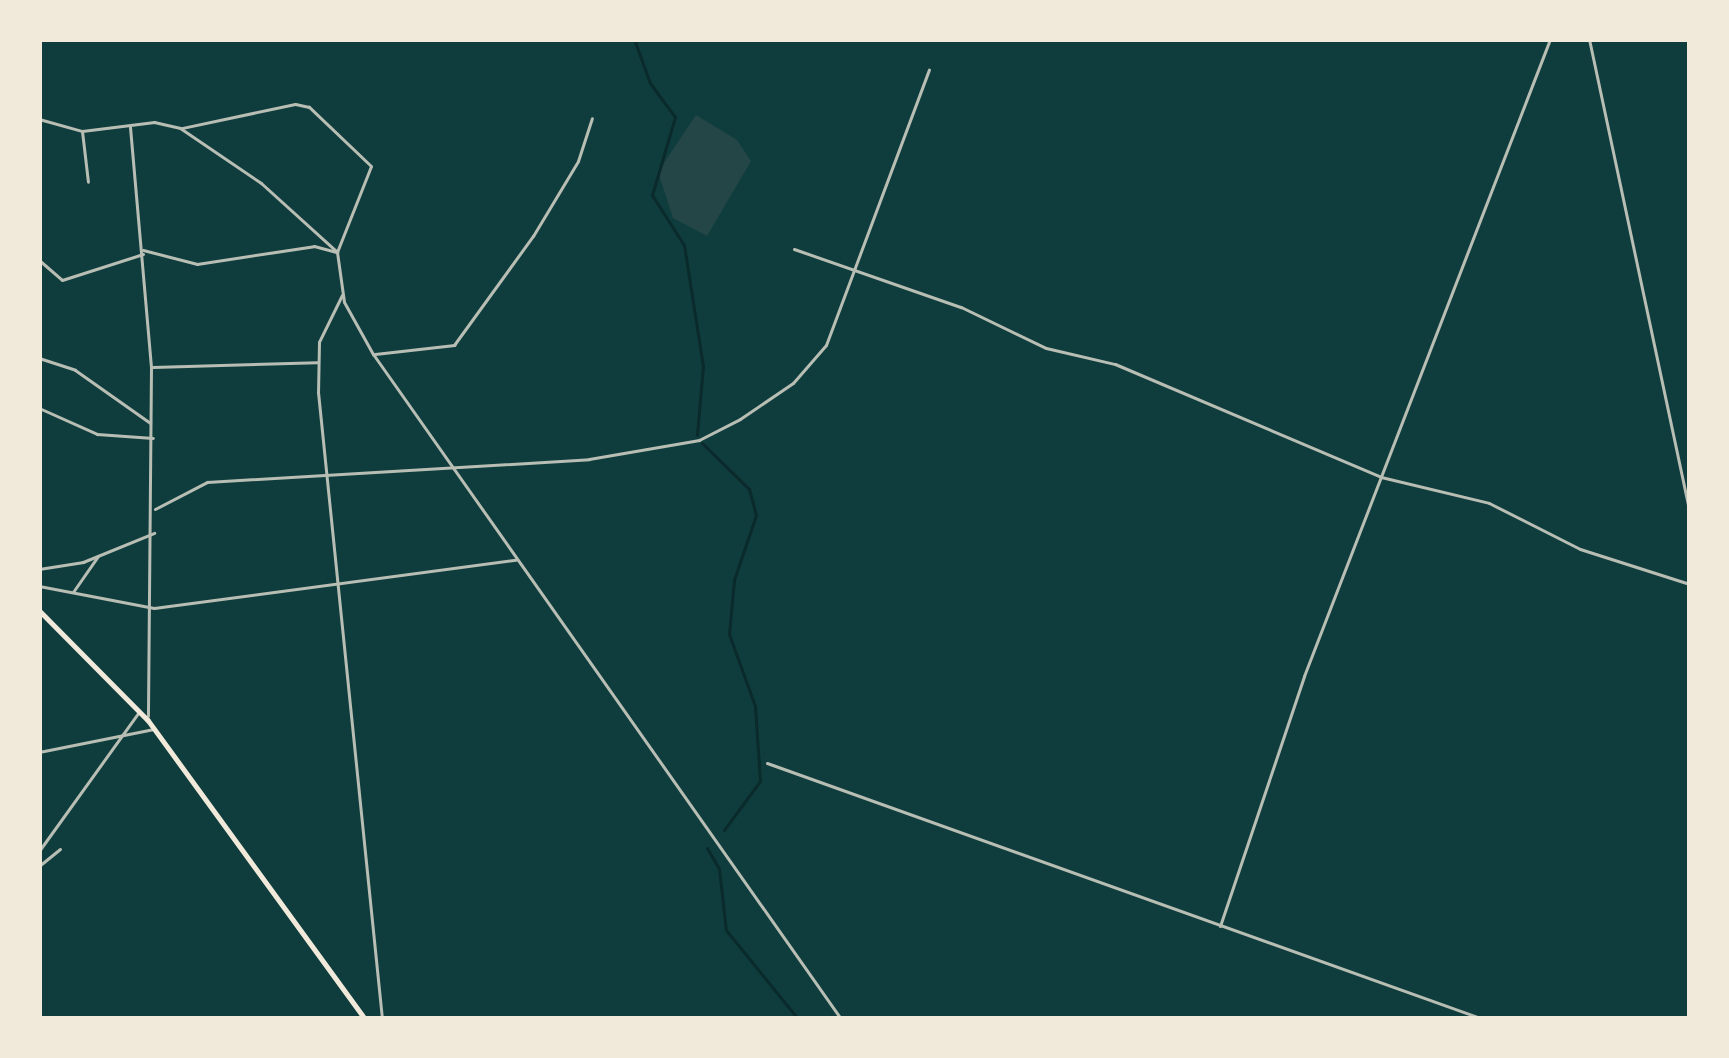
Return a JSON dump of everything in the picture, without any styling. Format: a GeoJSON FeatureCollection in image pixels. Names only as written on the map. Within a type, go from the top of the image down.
{"type":"FeatureCollection","features":[{"type":"Feature","properties":{"kind":"main road"},"geometry":{"type":"LineString","coordinates":[[39,610],[148,720],[365,1019]]}},
{"type":"Feature","properties":{"kind":"street"},"geometry":{"type":"LineString","coordinates":[[1220,926],[1381,477],[1550,39]]}},
{"type":"Feature","properties":{"kind":"street"},"geometry":{"type":"LineString","coordinates":[[1589,39],[1690,516]]}},
{"type":"Feature","properties":{"kind":"street"},"geometry":{"type":"LineString","coordinates":[[155,509],[207,482],[589,459],[716,432],[816,361],[929,70]]}},
{"type":"Feature","properties":{"kind":"street"},"geometry":{"type":"LineString","coordinates":[[39,119],[82,131],[130,125],[180,128],[309,107],[371,166],[337,252],[342,295],[373,354],[841,1019]]}},
{"type":"Feature","properties":{"kind":"street"},"geometry":{"type":"LineString","coordinates":[[373,354],[454,345],[533,236],[578,161],[592,118]]}},
{"type":"Feature","properties":{"kind":"street"},"geometry":{"type":"LineString","coordinates":[[130,125],[151,367],[155,509],[148,720]]}},
{"type":"Feature","properties":{"kind":"street"},"geometry":{"type":"LineString","coordinates":[[180,128],[261,183],[337,252]]}},
{"type":"Feature","properties":{"kind":"street"},"geometry":{"type":"LineString","coordinates":[[82,131],[88,182]]}},
{"type":"Feature","properties":{"kind":"street"},"geometry":{"type":"LineString","coordinates":[[39,260],[62,280],[143,252],[197,264],[314,246],[337,252]]}},
{"type":"Feature","properties":{"kind":"street"},"geometry":{"type":"LineString","coordinates":[[794,249],[854,267],[1046,348],[1115,364],[1381,477],[1490,503],[1580,549],[1690,584]]}},
{"type":"Feature","properties":{"kind":"street"},"geometry":{"type":"LineString","coordinates":[[342,295],[318,362],[323,474],[382,1019]]}},
{"type":"Feature","properties":{"kind":"street"},"geometry":{"type":"LineString","coordinates":[[39,358],[75,370],[152,423]]}},
{"type":"Feature","properties":{"kind":"street"},"geometry":{"type":"LineString","coordinates":[[151,367],[318,362]]}},
{"type":"Feature","properties":{"kind":"street"},"geometry":{"type":"LineString","coordinates":[[39,408],[97,434],[153,438]]}},
{"type":"Feature","properties":{"kind":"street"},"geometry":{"type":"LineString","coordinates":[[39,569],[100,554],[154,533]]}},
{"type":"Feature","properties":{"kind":"street"},"geometry":{"type":"LineString","coordinates":[[73,593],[100,554]]}},
{"type":"Feature","properties":{"kind":"street"},"geometry":{"type":"LineString","coordinates":[[39,586],[154,608],[519,560]]}},
{"type":"Feature","properties":{"kind":"street"},"geometry":{"type":"LineString","coordinates":[[39,628],[51,622]]}},
{"type":"Feature","properties":{"kind":"street"},"geometry":{"type":"LineString","coordinates":[[40,850],[115,738],[140,711]]}},
{"type":"Feature","properties":{"kind":"street"},"geometry":{"type":"LineString","coordinates":[[39,752],[154,729]]}},
{"type":"Feature","properties":{"kind":"street"},"geometry":{"type":"LineString","coordinates":[[767,763],[1483,1019]]}},
{"type":"Feature","properties":{"kind":"street"},"geometry":{"type":"LineString","coordinates":[[39,866],[60,849],[40,850]]}},
{"type":"Feature","properties":{"kind":"shaded area"},"geometry":{"type":"Polygon","coordinates":[[[696,115],[737,140],[751,161],[707,236],[673,218],[658,172],[696,115]]]}},
{"type":"Feature","properties":{"kind":"waterway"},"geometry":{"type":"LineString","coordinates":[[634,39],[650,83],[675,117],[652,195],[684,245],[703,366],[697,435]]}},
{"type":"Feature","properties":{"kind":"waterway"},"geometry":{"type":"LineString","coordinates":[[702,443],[749,489],[756,515],[734,580],[729,634],[755,706],[760,781],[724,830]]}},
{"type":"Feature","properties":{"kind":"waterway"},"geometry":{"type":"LineString","coordinates":[[707,848],[719,869],[726,930],[798,1019]]}}]}
